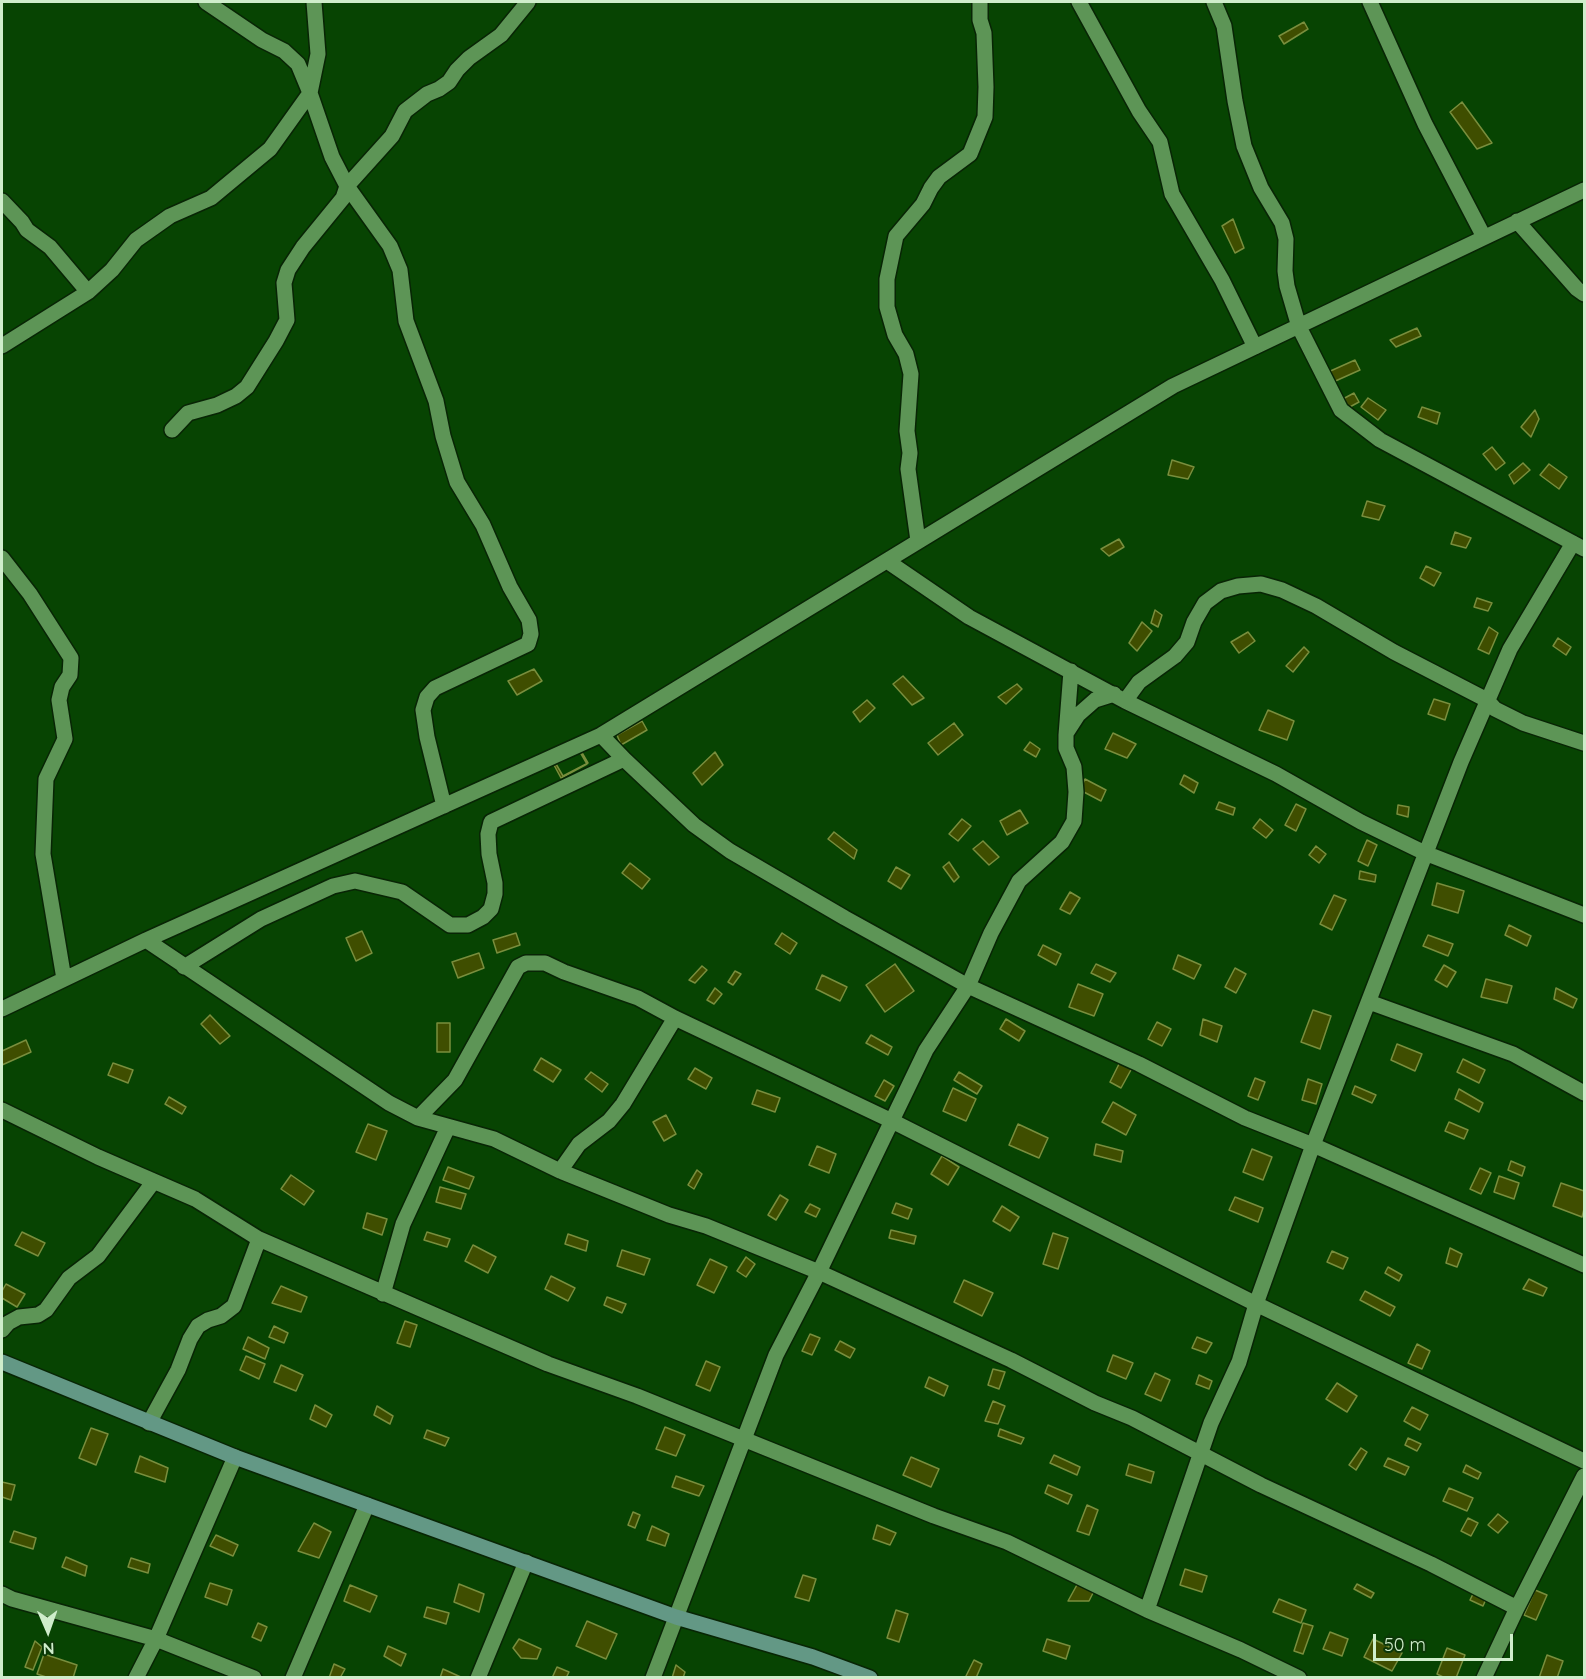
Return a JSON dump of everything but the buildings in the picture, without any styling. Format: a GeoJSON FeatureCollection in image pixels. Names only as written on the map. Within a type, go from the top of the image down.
{"type":"FeatureCollection","features":[{"type":"Feature","properties":{"kind":"main road"},"geometry":{"type":"LineString","coordinates":[[2,1362],[235,1457],[367,1505],[676,1617],[870,1677]]}},
{"type":"Feature","properties":{"kind":"street"},"geometry":{"type":"LineString","coordinates":[[206,2],[262,40],[284,51],[298,64],[332,157],[347,186],[390,246],[400,270],[406,321],[436,402],[443,436],[457,482],[483,525],[510,587],[530,620],[531,634],[528,644],[435,688],[427,697],[423,710],[427,737],[444,806]]}},
{"type":"Feature","properties":{"kind":"street"},"geometry":{"type":"LineString","coordinates":[[2,346],[88,292],[112,270],[136,240],[170,216],[212,198],[270,149],[310,93],[318,54],[314,2]]}},
{"type":"Feature","properties":{"kind":"street"},"geometry":{"type":"LineString","coordinates":[[172,430],[188,413],[217,405],[236,396],[247,387],[287,320],[284,283],[288,270],[303,247],[343,198],[347,186],[392,136],[405,111],[427,94],[449,82],[469,58],[501,35],[528,2]]}},
{"type":"Feature","properties":{"kind":"street"},"geometry":{"type":"LineString","coordinates":[[918,541],[908,469],[911,374],[906,354],[895,335],[887,307],[886,279],[896,236],[923,204],[939,177],[970,154],[985,117],[986,87],[980,2]]}},
{"type":"Feature","properties":{"kind":"street"},"geometry":{"type":"LineString","coordinates":[[1079,2],[1139,111],[1160,142],[1172,194],[1222,280],[1255,347]]}},
{"type":"Feature","properties":{"kind":"street"},"geometry":{"type":"LineString","coordinates":[[1147,1610],[1224,1392],[1239,1362],[1256,1304],[1313,1145],[1487,700],[1510,649],[1579,546],[1380,440],[1341,410],[1299,327],[1287,286],[1286,239],[1282,223],[1261,188],[1244,146],[1234,101],[1224,26],[1214,2]]}},
{"type":"Feature","properties":{"kind":"street"},"geometry":{"type":"LineString","coordinates":[[1370,2],[1425,124],[1484,237]]}},
{"type":"Feature","properties":{"kind":"street"},"geometry":{"type":"LineString","coordinates":[[2,1009],[146,940],[601,735],[1173,386],[1584,190]]}},
{"type":"Feature","properties":{"kind":"street"},"geometry":{"type":"LineString","coordinates":[[2,201],[27,230],[50,247],[88,292]]}},
{"type":"Feature","properties":{"kind":"street"},"geometry":{"type":"LineString","coordinates":[[1517,221],[1584,294]]}},
{"type":"Feature","properties":{"kind":"street"},"geometry":{"type":"LineString","coordinates":[[2,558],[30,594],[71,658],[70,675],[62,687],[59,700],[65,739],[46,779],[43,854],[64,979]]}},
{"type":"Feature","properties":{"kind":"street"},"geometry":{"type":"LineString","coordinates":[[886,561],[969,617],[1120,698],[1276,774],[1361,822],[1425,854],[1584,915]]}},
{"type":"Feature","properties":{"kind":"street"},"geometry":{"type":"LineString","coordinates":[[1066,735],[1078,715],[1095,700],[1120,698],[1175,656],[1186,642],[1204,603],[1221,591],[1261,584],[1282,590],[1316,606],[1394,652],[1487,700],[1495,708],[1523,723],[1584,743]]}},
{"type":"Feature","properties":{"kind":"street"},"geometry":{"type":"LineString","coordinates":[[653,1677],[742,1438],[776,1355],[819,1272],[926,1050],[968,986],[991,933],[1018,882],[1062,842],[1074,821],[1076,792],[1074,766],[1066,748],[1071,671]]}},
{"type":"Feature","properties":{"kind":"street"},"geometry":{"type":"LineString","coordinates":[[601,735],[694,825],[730,851],[968,986],[1139,1064],[1245,1118],[1313,1145],[1584,1265]]}},
{"type":"Feature","properties":{"kind":"street"},"geometry":{"type":"LineString","coordinates":[[184,967],[261,919],[333,886],[355,881],[402,892],[450,925],[468,925],[483,917],[491,909],[495,894],[489,854],[488,834],[491,822],[624,759]]}},
{"type":"Feature","properties":{"kind":"street"},"geometry":{"type":"LineString","coordinates":[[146,940],[389,1103],[418,1118],[494,1139],[560,1172],[669,1215],[706,1226],[819,1272],[1011,1360],[1261,1485],[1431,1564],[1517,1608]]}},
{"type":"Feature","properties":{"kind":"street"},"geometry":{"type":"LineString","coordinates":[[418,1118],[455,1080],[518,967],[526,963],[553,965],[564,972],[638,998],[1256,1304],[1584,1461]]}},
{"type":"Feature","properties":{"kind":"street"},"geometry":{"type":"LineString","coordinates":[[1369,1002],[1513,1054],[1584,1093]]}},
{"type":"Feature","properties":{"kind":"street"},"geometry":{"type":"LineString","coordinates":[[560,1172],[579,1144],[609,1121],[623,1104],[675,1018]]}},
{"type":"Feature","properties":{"kind":"street"},"geometry":{"type":"LineString","coordinates":[[2,1110],[98,1157],[195,1199],[259,1239],[383,1294],[548,1364],[637,1396],[934,1516],[1007,1542],[1147,1610],[1299,1677]]}},
{"type":"Feature","properties":{"kind":"street"},"geometry":{"type":"LineString","coordinates":[[383,1294],[403,1224],[448,1126]]}},
{"type":"Feature","properties":{"kind":"street"},"geometry":{"type":"LineString","coordinates":[[2,1330],[8,1323],[19,1317],[38,1315],[46,1310],[69,1278],[98,1256],[154,1181]]}},
{"type":"Feature","properties":{"kind":"street"},"geometry":{"type":"LineString","coordinates":[[149,1423],[178,1370],[190,1339],[198,1326],[221,1316],[234,1306],[259,1239]]}},
{"type":"Feature","properties":{"kind":"street"},"geometry":{"type":"LineString","coordinates":[[136,1677],[156,1639],[235,1457]]}},
{"type":"Feature","properties":{"kind":"street"},"geometry":{"type":"LineString","coordinates":[[1484,1677],[1517,1608],[1579,1499],[1584,1476]]}},
{"type":"Feature","properties":{"kind":"street"},"geometry":{"type":"LineString","coordinates":[[293,1677],[367,1505]]}},
{"type":"Feature","properties":{"kind":"street"},"geometry":{"type":"LineString","coordinates":[[478,1677],[526,1562]]}},
{"type":"Feature","properties":{"kind":"street"},"geometry":{"type":"LineString","coordinates":[[2,1594],[57,1612],[156,1639],[254,1677]]}}]}
